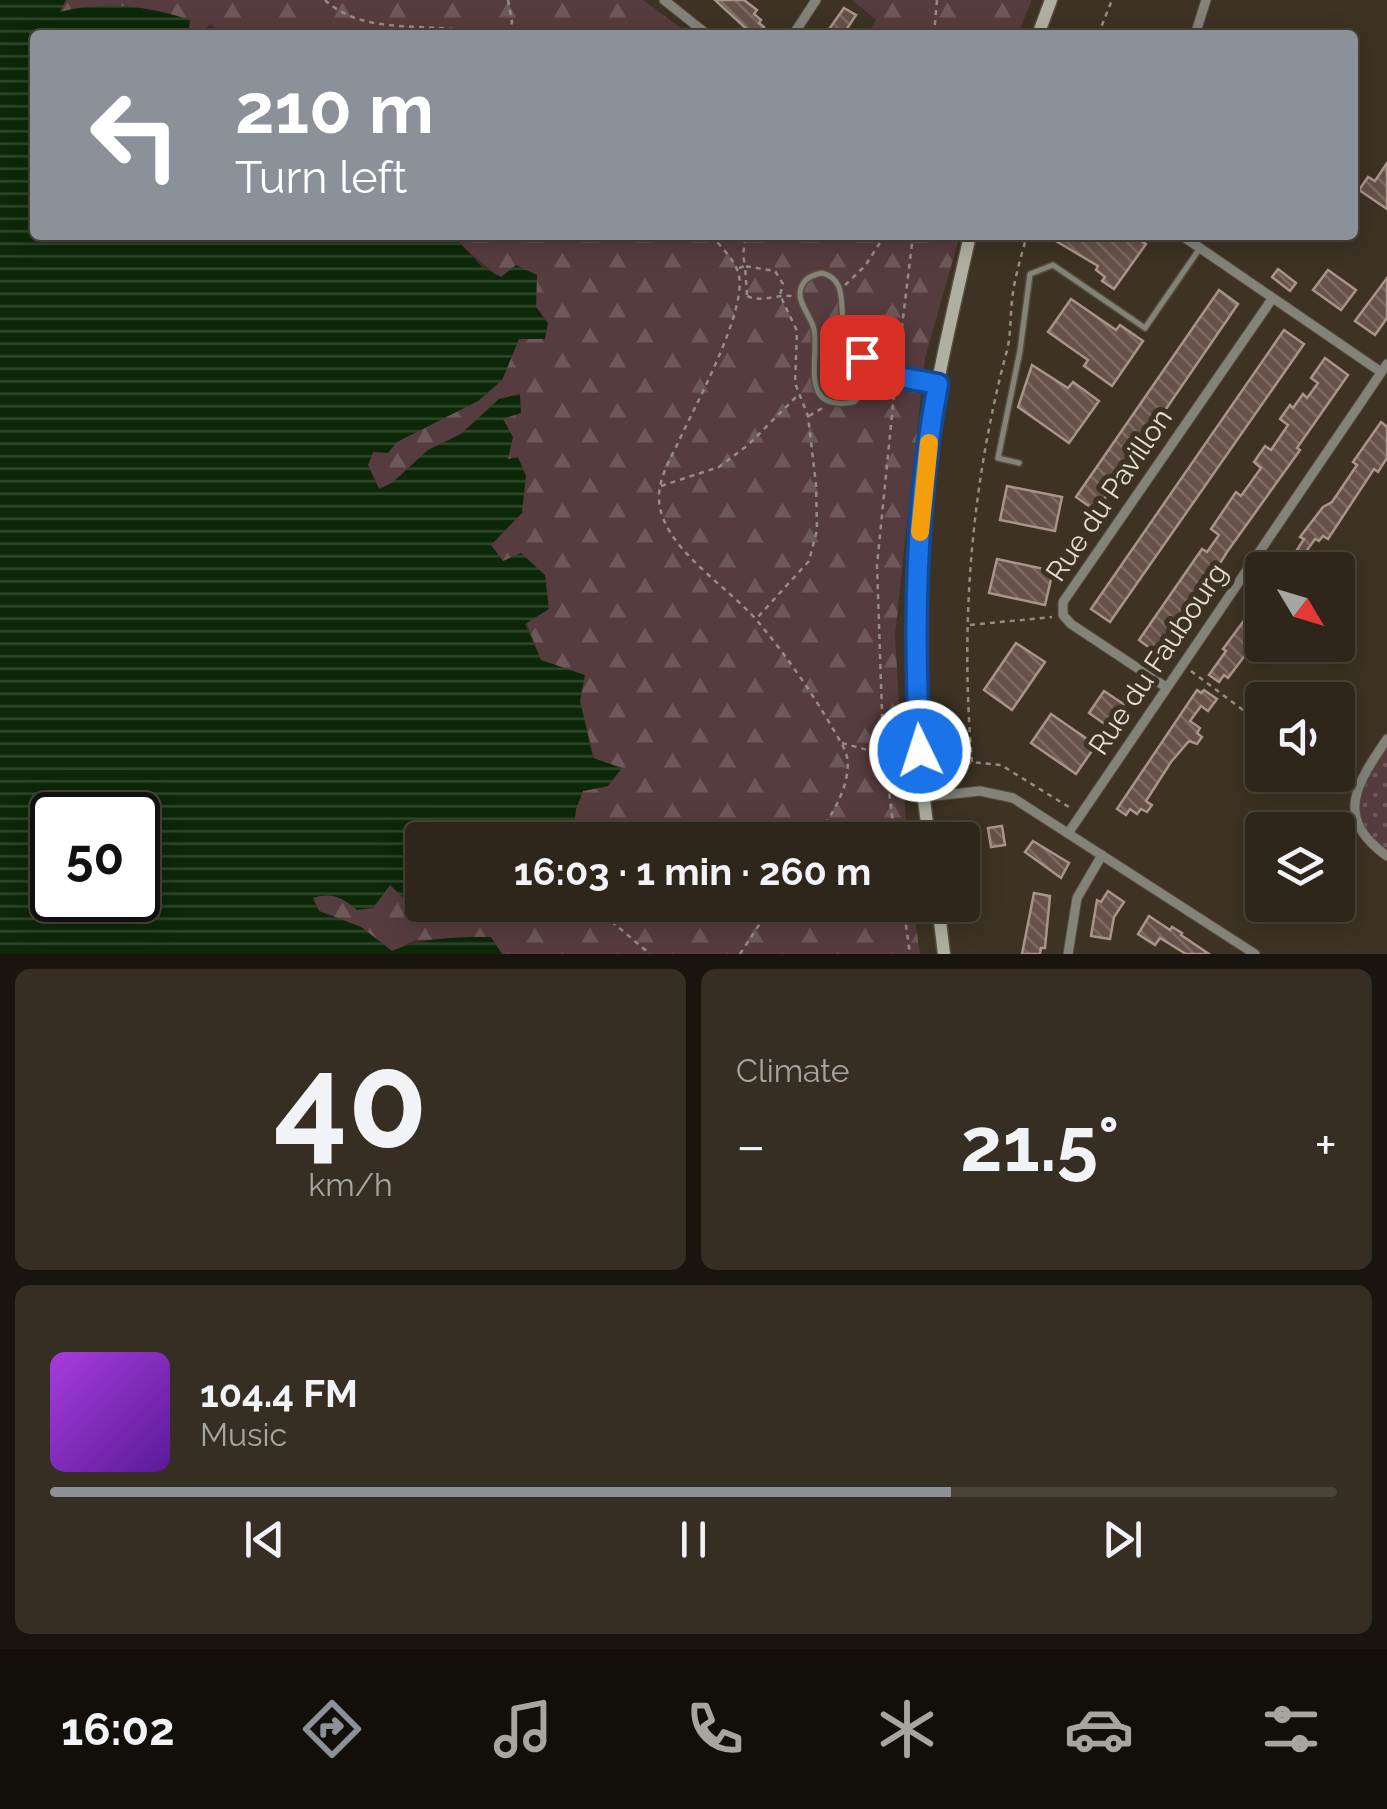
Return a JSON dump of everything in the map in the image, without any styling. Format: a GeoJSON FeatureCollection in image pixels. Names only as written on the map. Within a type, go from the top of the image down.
{"type":"FeatureCollection","features":[{"type":"Feature","properties":{"kind":"main road"},"geometry":{"type":"LineString","coordinates":[[1040,30],[1051,0]]}},
{"type":"Feature","properties":{"kind":"main road"},"geometry":{"type":"LineString","coordinates":[[927,822],[916,699],[916,584],[930,433],[969,240]]}},
{"type":"Feature","properties":{"kind":"main road"},"geometry":{"type":"LineString","coordinates":[[940,922],[944,954]]}},
{"type":"Feature","properties":{"kind":"street"},"geometry":{"type":"LineString","coordinates":[[664,0],[702,30]]}},
{"type":"Feature","properties":{"kind":"street"},"geometry":{"type":"LineString","coordinates":[[796,30],[816,0]]}},
{"type":"Feature","properties":{"kind":"street"},"geometry":{"type":"LineString","coordinates":[[1196,30],[1206,0]]}},
{"type":"Feature","properties":{"kind":"street"},"geometry":{"type":"LineString","coordinates":[[1189,240],[1384,368]]}},
{"type":"Feature","properties":{"kind":"street","name":"Rue du Pavillon"},"geometry":{"type":"LineString","coordinates":[[1166,687],[1084,633],[1063,614],[1067,594],[1272,298]]}},
{"type":"Feature","properties":{"kind":"street","name":"Rue du Faubourg"},"geometry":{"type":"LineString","coordinates":[[1069,832],[1384,368]]}},
{"type":"Feature","properties":{"kind":"street"},"geometry":{"type":"LineString","coordinates":[[1387,739],[1362,775],[1354,812],[1365,838],[1387,856]]}},
{"type":"Feature","properties":{"kind":"street"},"geometry":{"type":"LineString","coordinates":[[925,797],[1004,794],[1069,832],[1254,954]]}},
{"type":"Feature","properties":{"kind":"street"},"geometry":{"type":"LineString","coordinates":[[1068,954],[1077,898],[1102,856]]}},
{"type":"Feature","properties":{"kind":"lane"},"geometry":{"type":"LineString","coordinates":[[1019,463],[998,458],[1020,351],[1030,274],[1053,265],[1145,328],[1200,248]]}},
{"type":"Feature","properties":{"kind":"lane"},"geometry":{"type":"LineString","coordinates":[[892,376],[873,382],[854,402],[833,401],[816,389],[812,380],[815,337],[810,315],[800,298],[803,285],[813,274],[830,276],[841,290],[842,318],[862,357],[892,376],[938,384]]}},
{"type":"Feature","properties":{"kind":"path"},"geometry":{"type":"LineString","coordinates":[[325,0],[364,20],[466,30]]}},
{"type":"Feature","properties":{"kind":"path"},"geometry":{"type":"LineString","coordinates":[[508,0],[510,30]]}},
{"type":"Feature","properties":{"kind":"path"},"geometry":{"type":"LineString","coordinates":[[935,30],[938,0]]}},
{"type":"Feature","properties":{"kind":"path"},"geometry":{"type":"LineString","coordinates":[[1100,30],[1112,0]]}},
{"type":"Feature","properties":{"kind":"path"},"geometry":{"type":"LineString","coordinates":[[715,240],[738,269],[740,294],[722,346],[659,487],[660,506],[670,532],[683,550],[756,619],[848,756],[846,779],[824,822]]}},
{"type":"Feature","properties":{"kind":"path"},"geometry":{"type":"LineString","coordinates":[[745,240],[747,296]]}},
{"type":"Feature","properties":{"kind":"path"},"geometry":{"type":"LineString","coordinates":[[841,290],[865,266],[882,240]]}},
{"type":"Feature","properties":{"kind":"path"},"geometry":{"type":"LineString","coordinates":[[893,822],[884,756],[876,564],[892,376],[912,240]]}},
{"type":"Feature","properties":{"kind":"path"},"geometry":{"type":"LineString","coordinates":[[972,762],[968,716],[971,543],[986,440],[1008,352],[1015,276],[1026,240]]}},
{"type":"Feature","properties":{"kind":"path"},"geometry":{"type":"LineString","coordinates":[[738,269],[746,266],[775,272],[783,284],[780,295],[797,331],[794,370],[798,395],[808,416],[816,485],[817,530],[809,561],[756,619]]}},
{"type":"Feature","properties":{"kind":"path"},"geometry":{"type":"LineString","coordinates":[[740,294],[768,300],[780,295],[800,298]]}},
{"type":"Feature","properties":{"kind":"path"},"geometry":{"type":"LineString","coordinates":[[659,487],[718,467],[748,445],[798,395]]}},
{"type":"Feature","properties":{"kind":"path"},"geometry":{"type":"LineString","coordinates":[[808,416],[833,401]]}},
{"type":"Feature","properties":{"kind":"path"},"geometry":{"type":"LineString","coordinates":[[968,625],[1063,614]]}},
{"type":"Feature","properties":{"kind":"path"},"geometry":{"type":"LineString","coordinates":[[1182,664],[1245,711]]}},
{"type":"Feature","properties":{"kind":"path"},"geometry":{"type":"LineString","coordinates":[[841,743],[877,751],[893,770],[911,778]]}},
{"type":"Feature","properties":{"kind":"path"},"geometry":{"type":"LineString","coordinates":[[939,777],[972,762],[1001,765],[1073,810]]}},
{"type":"Feature","properties":{"kind":"path"},"geometry":{"type":"LineString","coordinates":[[612,922],[650,954]]}},
{"type":"Feature","properties":{"kind":"path"},"geometry":{"type":"LineString","coordinates":[[740,954],[761,922]]}},
{"type":"Feature","properties":{"kind":"path"},"geometry":{"type":"LineString","coordinates":[[906,922],[910,954]]}},
{"type":"Feature","properties":{"kind":"green space"},"geometry":{"type":"Polygon","coordinates":[[[66,0],[643,0],[683,30],[219,30],[211,24],[203,30],[189,30],[190,20],[59,12],[66,0]]]}},
{"type":"Feature","properties":{"kind":"green space"},"geometry":{"type":"Polygon","coordinates":[[[852,0],[1032,0],[1019,30],[870,30],[876,20],[852,0]]]}},
{"type":"Feature","properties":{"kind":"green space"},"geometry":{"type":"Polygon","coordinates":[[[457,240],[959,240],[925,358],[895,635],[906,822],[574,822],[583,791],[608,786],[594,758],[580,701],[541,660],[503,562],[490,544],[508,460],[499,399],[461,434],[428,450],[392,483],[379,489],[368,465],[373,452],[478,401],[502,380],[519,339],[548,323],[457,240]]]}},
{"type":"Feature","properties":{"kind":"green space"},"geometry":{"type":"Polygon","coordinates":[[[1387,739],[1387,856],[1357,826],[1356,792],[1387,739]]]}},
{"type":"Feature","properties":{"kind":"green space"},"geometry":{"type":"Polygon","coordinates":[[[390,884],[405,899],[405,922],[915,922],[920,954],[502,954],[491,938],[416,940],[392,951],[361,927],[319,911],[312,897],[327,894],[344,898],[390,884]]]}},
{"type":"Feature","properties":{"kind":"shaded area"},"geometry":{"type":"Polygon","coordinates":[[[0,0],[66,0],[60,12],[93,6],[142,8],[190,20],[189,30],[30,30],[30,240],[457,240],[482,267],[501,277],[516,265],[537,275],[536,307],[548,323],[545,339],[519,339],[502,380],[478,401],[397,442],[388,453],[373,452],[368,465],[379,489],[392,483],[428,450],[461,434],[499,399],[520,394],[521,413],[503,419],[513,437],[508,459],[518,457],[526,476],[522,513],[491,545],[503,561],[521,553],[545,575],[549,609],[525,624],[541,660],[585,675],[580,701],[593,758],[622,768],[608,786],[583,791],[574,822],[405,822],[405,899],[390,885],[373,908],[357,910],[331,896],[313,898],[319,911],[361,927],[392,951],[428,940],[491,937],[502,954],[0,954],[0,0]]]}},
{"type":"Feature","properties":{"kind":"building"},"geometry":{"type":"Polygon","coordinates":[[[715,0],[744,0],[757,10],[754,14],[764,27],[748,30],[715,0]]]}},
{"type":"Feature","properties":{"kind":"building"},"geometry":{"type":"Polygon","coordinates":[[[844,8],[856,15],[846,30],[829,30],[844,8]]]}},
{"type":"Feature","properties":{"kind":"building"},"geometry":{"type":"Polygon","coordinates":[[[1387,163],[1387,209],[1359,190],[1368,177],[1375,181],[1387,163]]]}},
{"type":"Feature","properties":{"kind":"building"},"geometry":{"type":"Polygon","coordinates":[[[1140,240],[1146,244],[1114,289],[1102,281],[1105,277],[1096,270],[1098,266],[1056,241],[1140,240]]]}},
{"type":"Feature","properties":{"kind":"building"},"geometry":{"type":"Polygon","coordinates":[[[1278,269],[1296,283],[1290,291],[1272,277],[1278,269]]]}},
{"type":"Feature","properties":{"kind":"building"},"geometry":{"type":"Polygon","coordinates":[[[1328,270],[1356,290],[1341,310],[1313,290],[1328,270]]]}},
{"type":"Feature","properties":{"kind":"building"},"geometry":{"type":"Polygon","coordinates":[[[1387,278],[1387,318],[1375,335],[1355,321],[1387,278]]]}},
{"type":"Feature","properties":{"kind":"building"},"geometry":{"type":"Polygon","coordinates":[[[1219,290],[1238,304],[1096,511],[1076,497],[1219,290]]]}},
{"type":"Feature","properties":{"kind":"building"},"geometry":{"type":"Polygon","coordinates":[[[1071,299],[1116,330],[1120,325],[1143,341],[1112,386],[1084,366],[1088,360],[1048,332],[1071,299]]]}},
{"type":"Feature","properties":{"kind":"building"},"geometry":{"type":"Polygon","coordinates":[[[1284,330],[1304,344],[1110,622],[1091,609],[1284,330]]]}},
{"type":"Feature","properties":{"kind":"building"},"geometry":{"type":"Polygon","coordinates":[[[1325,358],[1348,375],[1227,552],[1211,583],[1205,590],[1202,588],[1183,614],[1183,624],[1158,654],[1139,640],[1202,549],[1207,552],[1219,535],[1211,529],[1236,492],[1241,496],[1261,468],[1254,462],[1265,446],[1271,450],[1288,425],[1280,419],[1290,405],[1293,408],[1303,394],[1307,398],[1318,383],[1311,378],[1325,358]]]}},
{"type":"Feature","properties":{"kind":"building"},"geometry":{"type":"Polygon","coordinates":[[[1032,365],[1068,388],[1073,382],[1099,401],[1069,443],[1018,407],[1032,365]]]}},
{"type":"Feature","properties":{"kind":"building"},"geometry":{"type":"Polygon","coordinates":[[[1381,422],[1387,427],[1387,458],[1378,472],[1374,469],[1328,539],[1315,539],[1306,552],[1296,552],[1304,539],[1300,537],[1323,507],[1332,502],[1357,465],[1353,462],[1381,422]]]}},
{"type":"Feature","properties":{"kind":"building"},"geometry":{"type":"Polygon","coordinates":[[[1007,486],[1062,497],[1055,531],[1000,520],[1007,486]]]}},
{"type":"Feature","properties":{"kind":"building"},"geometry":{"type":"Polygon","coordinates":[[[997,559],[1053,571],[1045,605],[989,593],[997,559]]]}},
{"type":"Feature","properties":{"kind":"building"},"geometry":{"type":"Polygon","coordinates":[[[1245,619],[1245,655],[1228,678],[1224,675],[1219,682],[1209,675],[1226,651],[1223,649],[1245,619]]]}},
{"type":"Feature","properties":{"kind":"building"},"geometry":{"type":"Polygon","coordinates":[[[1016,643],[1045,662],[1012,710],[984,690],[1016,643]]]}},
{"type":"Feature","properties":{"kind":"building"},"geometry":{"type":"Polygon","coordinates":[[[1197,690],[1217,699],[1208,711],[1201,706],[1190,721],[1200,728],[1197,733],[1202,737],[1197,744],[1189,741],[1171,762],[1146,801],[1152,805],[1147,812],[1141,809],[1137,814],[1130,809],[1126,815],[1117,809],[1197,690]]]}},
{"type":"Feature","properties":{"kind":"building"},"geometry":{"type":"Polygon","coordinates":[[[1104,691],[1125,705],[1109,727],[1089,713],[1104,691]]]}},
{"type":"Feature","properties":{"kind":"building"},"geometry":{"type":"Polygon","coordinates":[[[1051,714],[1096,745],[1076,774],[1031,743],[1051,714]]]}},
{"type":"Feature","properties":{"kind":"building"},"geometry":{"type":"Polygon","coordinates":[[[1002,826],[1005,845],[991,847],[988,828],[1002,826]]]}},
{"type":"Feature","properties":{"kind":"building"},"geometry":{"type":"Polygon","coordinates":[[[1033,841],[1069,863],[1061,878],[1025,852],[1033,841]]]}},
{"type":"Feature","properties":{"kind":"building"},"geometry":{"type":"Polygon","coordinates":[[[1108,891],[1124,902],[1114,917],[1110,939],[1091,936],[1097,900],[1101,902],[1108,891]]]}},
{"type":"Feature","properties":{"kind":"building"},"geometry":{"type":"Polygon","coordinates":[[[1034,893],[1050,896],[1045,948],[1041,948],[1040,954],[1022,954],[1034,893]]]}},
{"type":"Feature","properties":{"kind":"building"},"geometry":{"type":"Polygon","coordinates":[[[1149,916],[1182,933],[1209,954],[1186,954],[1160,938],[1155,945],[1138,934],[1149,916]]]}},
{"type":"Feature","properties":{"kind":"slow traffic"},"geometry":{"type":"LineString","coordinates":[[920,532],[929,443]]}},
{"type":"Feature","properties":{"kind":"route"},"geometry":{"type":"LineString","coordinates":[[862,357],[888,375],[938,384],[916,584],[920,751]]}}]}
